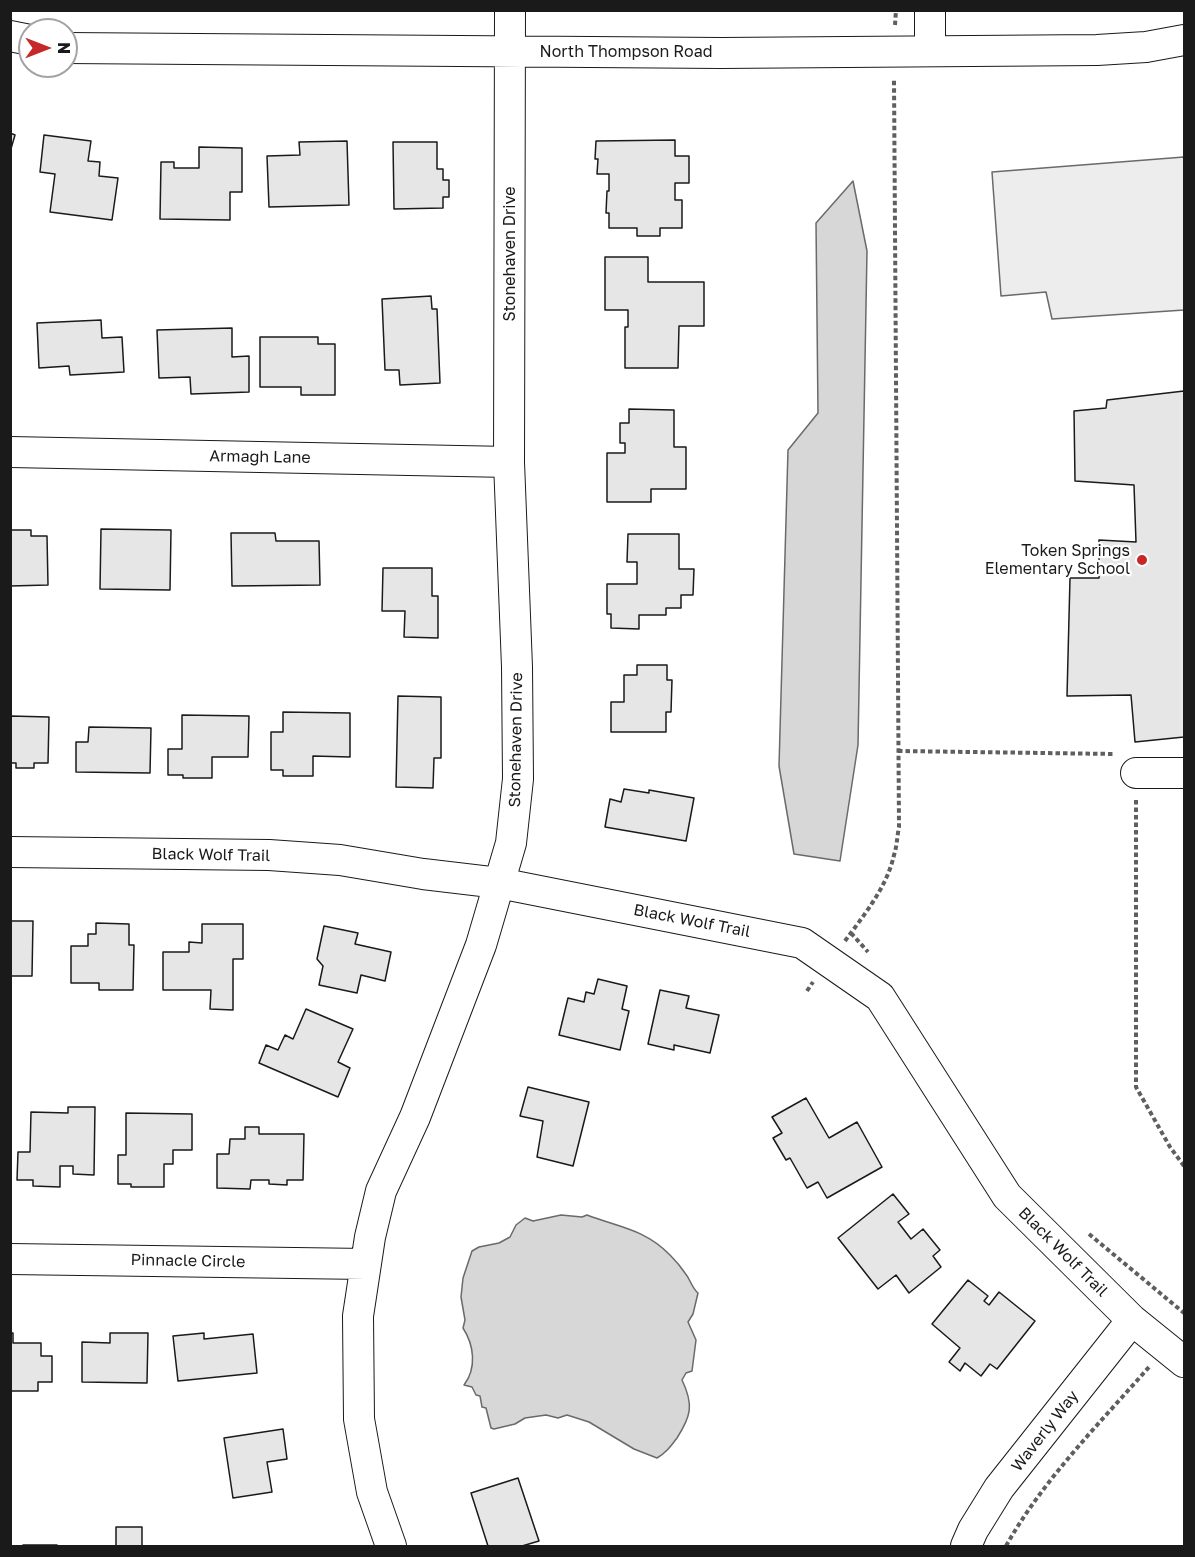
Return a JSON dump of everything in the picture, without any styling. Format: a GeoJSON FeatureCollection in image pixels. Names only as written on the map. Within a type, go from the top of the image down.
{"type":"FeatureCollection","features":[{"type":"Feature","properties":{"kind":"street","name":"Stonehaven Drive"},"geometry":{"type":"LineString","coordinates":[[391,1546],[372,1492],[359,1419],[358,1316],[370,1236],[381,1191],[423,1096],[481,945],[511,843],[518,779],[517,656],[509,462],[510,10]]}},
{"type":"Feature","properties":{"kind":"street"},"geometry":{"type":"LineString","coordinates":[[930,10],[930,50]]}},
{"type":"Feature","properties":{"kind":"street","name":"North Thompson Road"},"geometry":{"type":"LineString","coordinates":[[78,48],[721,53],[1097,50],[1146,47],[1185,40]]}},
{"type":"Feature","properties":{"kind":"street","name":"Armagh Lane"},"geometry":{"type":"LineString","coordinates":[[10,452],[509,462]]}},
{"type":"Feature","properties":{"kind":"street"},"geometry":{"type":"LineString","coordinates":[[1136,773],[1185,773]]}},
{"type":"Feature","properties":{"kind":"street","name":"Black Wolf Trail"},"geometry":{"type":"LineString","coordinates":[[10,852],[281,856],[340,860],[423,874],[499,883],[802,943],[880,997],[1007,1197],[1132,1320],[1175,1355]]}},
{"type":"Feature","properties":{"kind":"street","name":"Pinnacle Circle"},"geometry":{"type":"LineString","coordinates":[[10,1258],[366,1264]]}},
{"type":"Feature","properties":{"kind":"street","name":"Waverly Way"},"geometry":{"type":"LineString","coordinates":[[966,1546],[973,1530],[999,1488],[1132,1320]]}},
{"type":"Feature","properties":{"kind":"path"},"geometry":{"type":"LineString","coordinates":[[807,991],[873,902],[894,857],[899,827],[894,51],[896,10]]}},
{"type":"Feature","properties":{"kind":"path"},"geometry":{"type":"LineString","coordinates":[[898,751],[1136,754],[1136,1087],[1170,1147],[1185,1166]]}},
{"type":"Feature","properties":{"kind":"path"},"geometry":{"type":"LineString","coordinates":[[851,933],[870,954]]}},
{"type":"Feature","properties":{"kind":"path"},"geometry":{"type":"LineString","coordinates":[[1088,1233],[1185,1313]]}},
{"type":"Feature","properties":{"kind":"path"},"geometry":{"type":"LineString","coordinates":[[1006,1546],[1024,1515],[1053,1479],[1175,1355]]}},
{"type":"Feature","properties":{"kind":"shaded area"},"geometry":{"type":"Polygon","coordinates":[[[1184,157],[1184,310],[1052,319],[1046,292],[1001,296],[992,172],[1184,157]]]}},
{"type":"Feature","properties":{"kind":"shaded area"},"geometry":{"type":"Polygon","coordinates":[[[853,181],[867,251],[858,745],[840,861],[794,854],[779,766],[788,450],[818,413],[816,223],[853,181]]]}},
{"type":"Feature","properties":{"kind":"shaded area"},"geometry":{"type":"Polygon","coordinates":[[[561,1215],[582,1217],[587,1215],[651,1239],[676,1262],[698,1293],[693,1314],[688,1322],[696,1340],[692,1371],[686,1373],[682,1380],[688,1397],[688,1417],[677,1438],[666,1452],[657,1458],[634,1449],[589,1422],[567,1415],[558,1418],[546,1415],[525,1418],[515,1424],[491,1428],[480,1396],[476,1395],[472,1387],[464,1385],[471,1371],[472,1349],[463,1328],[465,1320],[461,1297],[463,1278],[472,1251],[479,1247],[499,1243],[510,1237],[516,1225],[525,1218],[533,1221],[561,1215]]]}},
{"type":"Feature","properties":{"kind":"building"},"geometry":{"type":"Polygon","coordinates":[[[10,133],[15,135],[10,152],[10,133]]]}},
{"type":"Feature","properties":{"kind":"building"},"geometry":{"type":"Polygon","coordinates":[[[44,135],[91,141],[88,161],[100,162],[99,176],[118,178],[112,220],[50,212],[55,174],[40,172],[44,135]]]}},
{"type":"Feature","properties":{"kind":"building"},"geometry":{"type":"Polygon","coordinates":[[[675,140],[675,156],[689,156],[689,183],[675,183],[675,200],[682,200],[682,228],[660,228],[660,236],[637,236],[637,228],[609,228],[609,213],[606,213],[609,174],[597,174],[596,141],[675,140]]]}},
{"type":"Feature","properties":{"kind":"building"},"geometry":{"type":"Polygon","coordinates":[[[347,141],[349,205],[269,207],[267,156],[300,155],[299,142],[347,141]]]}},
{"type":"Feature","properties":{"kind":"building"},"geometry":{"type":"Polygon","coordinates":[[[393,142],[437,142],[437,169],[443,169],[443,180],[449,180],[449,197],[443,197],[443,208],[394,209],[393,142]]]}},
{"type":"Feature","properties":{"kind":"building"},"geometry":{"type":"Polygon","coordinates":[[[199,147],[242,148],[242,192],[230,192],[230,220],[160,219],[161,162],[174,162],[174,168],[199,168],[199,147]]]}},
{"type":"Feature","properties":{"kind":"building"},"geometry":{"type":"Polygon","coordinates":[[[605,257],[648,257],[648,282],[704,282],[704,326],[679,326],[678,368],[625,368],[625,327],[628,327],[628,310],[605,310],[605,257]]]}},
{"type":"Feature","properties":{"kind":"building"},"geometry":{"type":"Polygon","coordinates":[[[431,296],[432,309],[437,309],[440,383],[400,385],[399,370],[385,370],[382,299],[431,296]]]}},
{"type":"Feature","properties":{"kind":"building"},"geometry":{"type":"Polygon","coordinates":[[[101,320],[102,338],[122,337],[124,372],[70,375],[69,366],[39,368],[37,323],[101,320]]]}},
{"type":"Feature","properties":{"kind":"building"},"geometry":{"type":"Polygon","coordinates":[[[232,328],[232,357],[249,356],[249,392],[191,394],[190,377],[159,378],[157,330],[232,328]]]}},
{"type":"Feature","properties":{"kind":"building"},"geometry":{"type":"Polygon","coordinates":[[[260,337],[318,337],[318,344],[335,344],[335,395],[301,395],[301,387],[260,387],[260,337]]]}},
{"type":"Feature","properties":{"kind":"building","name":"Token Springs Elementary School"},"geometry":{"type":"Polygon","coordinates":[[[1184,391],[1184,737],[1135,742],[1131,695],[1067,696],[1070,578],[1099,578],[1099,540],[1136,542],[1134,485],[1075,481],[1074,411],[1106,408],[1107,400],[1184,391]]]}},
{"type":"Feature","properties":{"kind":"building"},"geometry":{"type":"Polygon","coordinates":[[[629,409],[674,410],[674,447],[686,447],[686,489],[651,489],[651,502],[607,502],[607,453],[625,453],[625,443],[620,443],[620,423],[629,423],[629,409]]]}},
{"type":"Feature","properties":{"kind":"building"},"geometry":{"type":"Polygon","coordinates":[[[101,529],[171,530],[170,590],[100,589],[101,529]]]}},
{"type":"Feature","properties":{"kind":"building"},"geometry":{"type":"Polygon","coordinates":[[[10,530],[31,530],[31,536],[47,536],[48,585],[10,586],[10,530]]]}},
{"type":"Feature","properties":{"kind":"building"},"geometry":{"type":"Polygon","coordinates":[[[231,533],[275,533],[276,541],[319,541],[320,585],[232,586],[231,533]]]}},
{"type":"Feature","properties":{"kind":"building"},"geometry":{"type":"Polygon","coordinates":[[[628,534],[679,534],[679,569],[694,569],[693,595],[681,595],[681,608],[666,608],[666,615],[639,615],[639,629],[611,628],[611,614],[607,614],[607,584],[637,584],[637,562],[627,562],[628,534]]]}},
{"type":"Feature","properties":{"kind":"building"},"geometry":{"type":"Polygon","coordinates":[[[383,568],[432,568],[432,596],[438,596],[438,638],[404,637],[405,611],[382,611],[383,568]]]}},
{"type":"Feature","properties":{"kind":"building"},"geometry":{"type":"Polygon","coordinates":[[[637,665],[667,665],[667,680],[672,680],[671,712],[666,712],[666,732],[611,732],[611,702],[624,702],[624,675],[637,675],[637,665]]]}},
{"type":"Feature","properties":{"kind":"building"},"geometry":{"type":"Polygon","coordinates":[[[398,696],[441,697],[441,758],[434,758],[433,788],[396,787],[398,696]]]}},
{"type":"Feature","properties":{"kind":"building"},"geometry":{"type":"Polygon","coordinates":[[[283,712],[350,713],[350,757],[313,756],[313,776],[283,776],[283,770],[271,770],[271,732],[283,732],[283,712]]]}},
{"type":"Feature","properties":{"kind":"building"},"geometry":{"type":"Polygon","coordinates":[[[182,715],[249,716],[248,757],[212,757],[212,778],[183,778],[183,775],[168,775],[168,749],[182,749],[182,715]]]}},
{"type":"Feature","properties":{"kind":"building"},"geometry":{"type":"Polygon","coordinates":[[[10,716],[49,717],[48,763],[34,763],[34,768],[16,768],[16,763],[10,763],[10,716]]]}},
{"type":"Feature","properties":{"kind":"building"},"geometry":{"type":"Polygon","coordinates":[[[89,727],[151,728],[150,773],[76,772],[76,742],[88,742],[89,727]]]}},
{"type":"Feature","properties":{"kind":"building"},"geometry":{"type":"Polygon","coordinates":[[[624,789],[649,793],[649,790],[694,798],[686,841],[605,827],[610,799],[621,802],[624,789]]]}},
{"type":"Feature","properties":{"kind":"building"},"geometry":{"type":"Polygon","coordinates":[[[10,921],[33,921],[32,976],[10,976],[10,921]]]}},
{"type":"Feature","properties":{"kind":"building"},"geometry":{"type":"Polygon","coordinates":[[[96,923],[129,924],[129,945],[134,945],[133,990],[99,990],[99,983],[71,983],[71,946],[88,946],[88,934],[96,934],[96,923]]]}},
{"type":"Feature","properties":{"kind":"building"},"geometry":{"type":"Polygon","coordinates":[[[202,924],[243,924],[243,959],[233,959],[233,1010],[210,1009],[211,990],[163,990],[163,952],[189,952],[189,942],[202,943],[202,924]]]}},
{"type":"Feature","properties":{"kind":"building"},"geometry":{"type":"Polygon","coordinates":[[[324,926],[358,933],[355,944],[391,952],[385,981],[361,975],[357,993],[319,985],[323,966],[317,959],[324,926]]]}},
{"type":"Feature","properties":{"kind":"building"},"geometry":{"type":"Polygon","coordinates":[[[598,979],[627,986],[622,1009],[629,1011],[620,1050],[559,1035],[568,998],[584,1002],[586,992],[594,994],[598,979]]]}},
{"type":"Feature","properties":{"kind":"building"},"geometry":{"type":"Polygon","coordinates":[[[660,990],[689,996],[686,1008],[719,1015],[710,1053],[674,1045],[674,1050],[648,1044],[660,990]]]}},
{"type":"Feature","properties":{"kind":"building"},"geometry":{"type":"Polygon","coordinates":[[[306,1009],[353,1029],[338,1062],[350,1068],[338,1097],[259,1063],[266,1045],[278,1050],[285,1035],[293,1039],[306,1009]]]}},
{"type":"Feature","properties":{"kind":"building"},"geometry":{"type":"Polygon","coordinates":[[[528,1087],[589,1102],[573,1166],[537,1157],[543,1121],[520,1116],[528,1087]]]}},
{"type":"Feature","properties":{"kind":"building"},"geometry":{"type":"Polygon","coordinates":[[[806,1098],[829,1138],[857,1122],[882,1167],[827,1198],[818,1182],[807,1188],[790,1158],[786,1160],[773,1138],[782,1133],[772,1117],[806,1098]]]}},
{"type":"Feature","properties":{"kind":"building"},"geometry":{"type":"Polygon","coordinates":[[[68,1107],[95,1107],[94,1175],[73,1174],[73,1166],[60,1166],[60,1187],[33,1186],[33,1180],[17,1180],[18,1152],[30,1152],[31,1112],[68,1113],[68,1107]]]}},
{"type":"Feature","properties":{"kind":"building"},"geometry":{"type":"Polygon","coordinates":[[[126,1113],[192,1114],[192,1150],[173,1150],[173,1164],[164,1164],[164,1187],[131,1187],[131,1184],[118,1184],[118,1155],[126,1155],[126,1113]]]}},
{"type":"Feature","properties":{"kind":"building"},"geometry":{"type":"Polygon","coordinates":[[[245,1127],[259,1127],[259,1134],[304,1134],[303,1180],[287,1180],[287,1185],[269,1184],[269,1180],[251,1180],[250,1189],[217,1188],[217,1154],[229,1154],[230,1139],[245,1139],[245,1127]]]}},
{"type":"Feature","properties":{"kind":"building"},"geometry":{"type":"Polygon","coordinates":[[[893,1194],[909,1214],[898,1222],[911,1239],[923,1229],[940,1250],[933,1256],[941,1267],[909,1293],[896,1275],[878,1289],[838,1238],[893,1194]]]}},
{"type":"Feature","properties":{"kind":"building"},"geometry":{"type":"Polygon","coordinates":[[[968,1280],[988,1296],[984,1301],[989,1305],[999,1292],[1035,1321],[997,1369],[990,1364],[981,1376],[965,1363],[960,1371],[949,1362],[960,1348],[932,1324],[968,1280]]]}},
{"type":"Feature","properties":{"kind":"building"},"geometry":{"type":"Polygon","coordinates":[[[10,1333],[13,1333],[13,1343],[41,1343],[41,1356],[52,1356],[52,1382],[38,1382],[38,1391],[10,1391],[10,1333]]]}},
{"type":"Feature","properties":{"kind":"building"},"geometry":{"type":"Polygon","coordinates":[[[110,1333],[148,1333],[147,1383],[82,1382],[82,1342],[110,1343],[110,1333]]]}},
{"type":"Feature","properties":{"kind":"building"},"geometry":{"type":"Polygon","coordinates":[[[204,1333],[204,1339],[253,1334],[257,1373],[178,1381],[173,1336],[204,1333]]]}},
{"type":"Feature","properties":{"kind":"building"},"geometry":{"type":"Polygon","coordinates":[[[283,1429],[287,1459],[267,1462],[272,1492],[233,1498],[224,1438],[283,1429]]]}},
{"type":"Feature","properties":{"kind":"building"},"geometry":{"type":"Polygon","coordinates":[[[518,1478],[539,1541],[522,1546],[488,1546],[471,1493],[518,1478]]]}},
{"type":"Feature","properties":{"kind":"building"},"geometry":{"type":"Polygon","coordinates":[[[116,1527],[142,1527],[142,1546],[116,1546],[116,1527]]]}},
{"type":"Feature","properties":{"kind":"building"},"geometry":{"type":"Polygon","coordinates":[[[57,1545],[57,1546],[23,1546],[57,1545]]]}},
{"type":"Feature","properties":{"kind":"place","name":"Token Springs Elementary School"},"geometry":{"type":"Point","coordinates":[1142,560]}}]}
